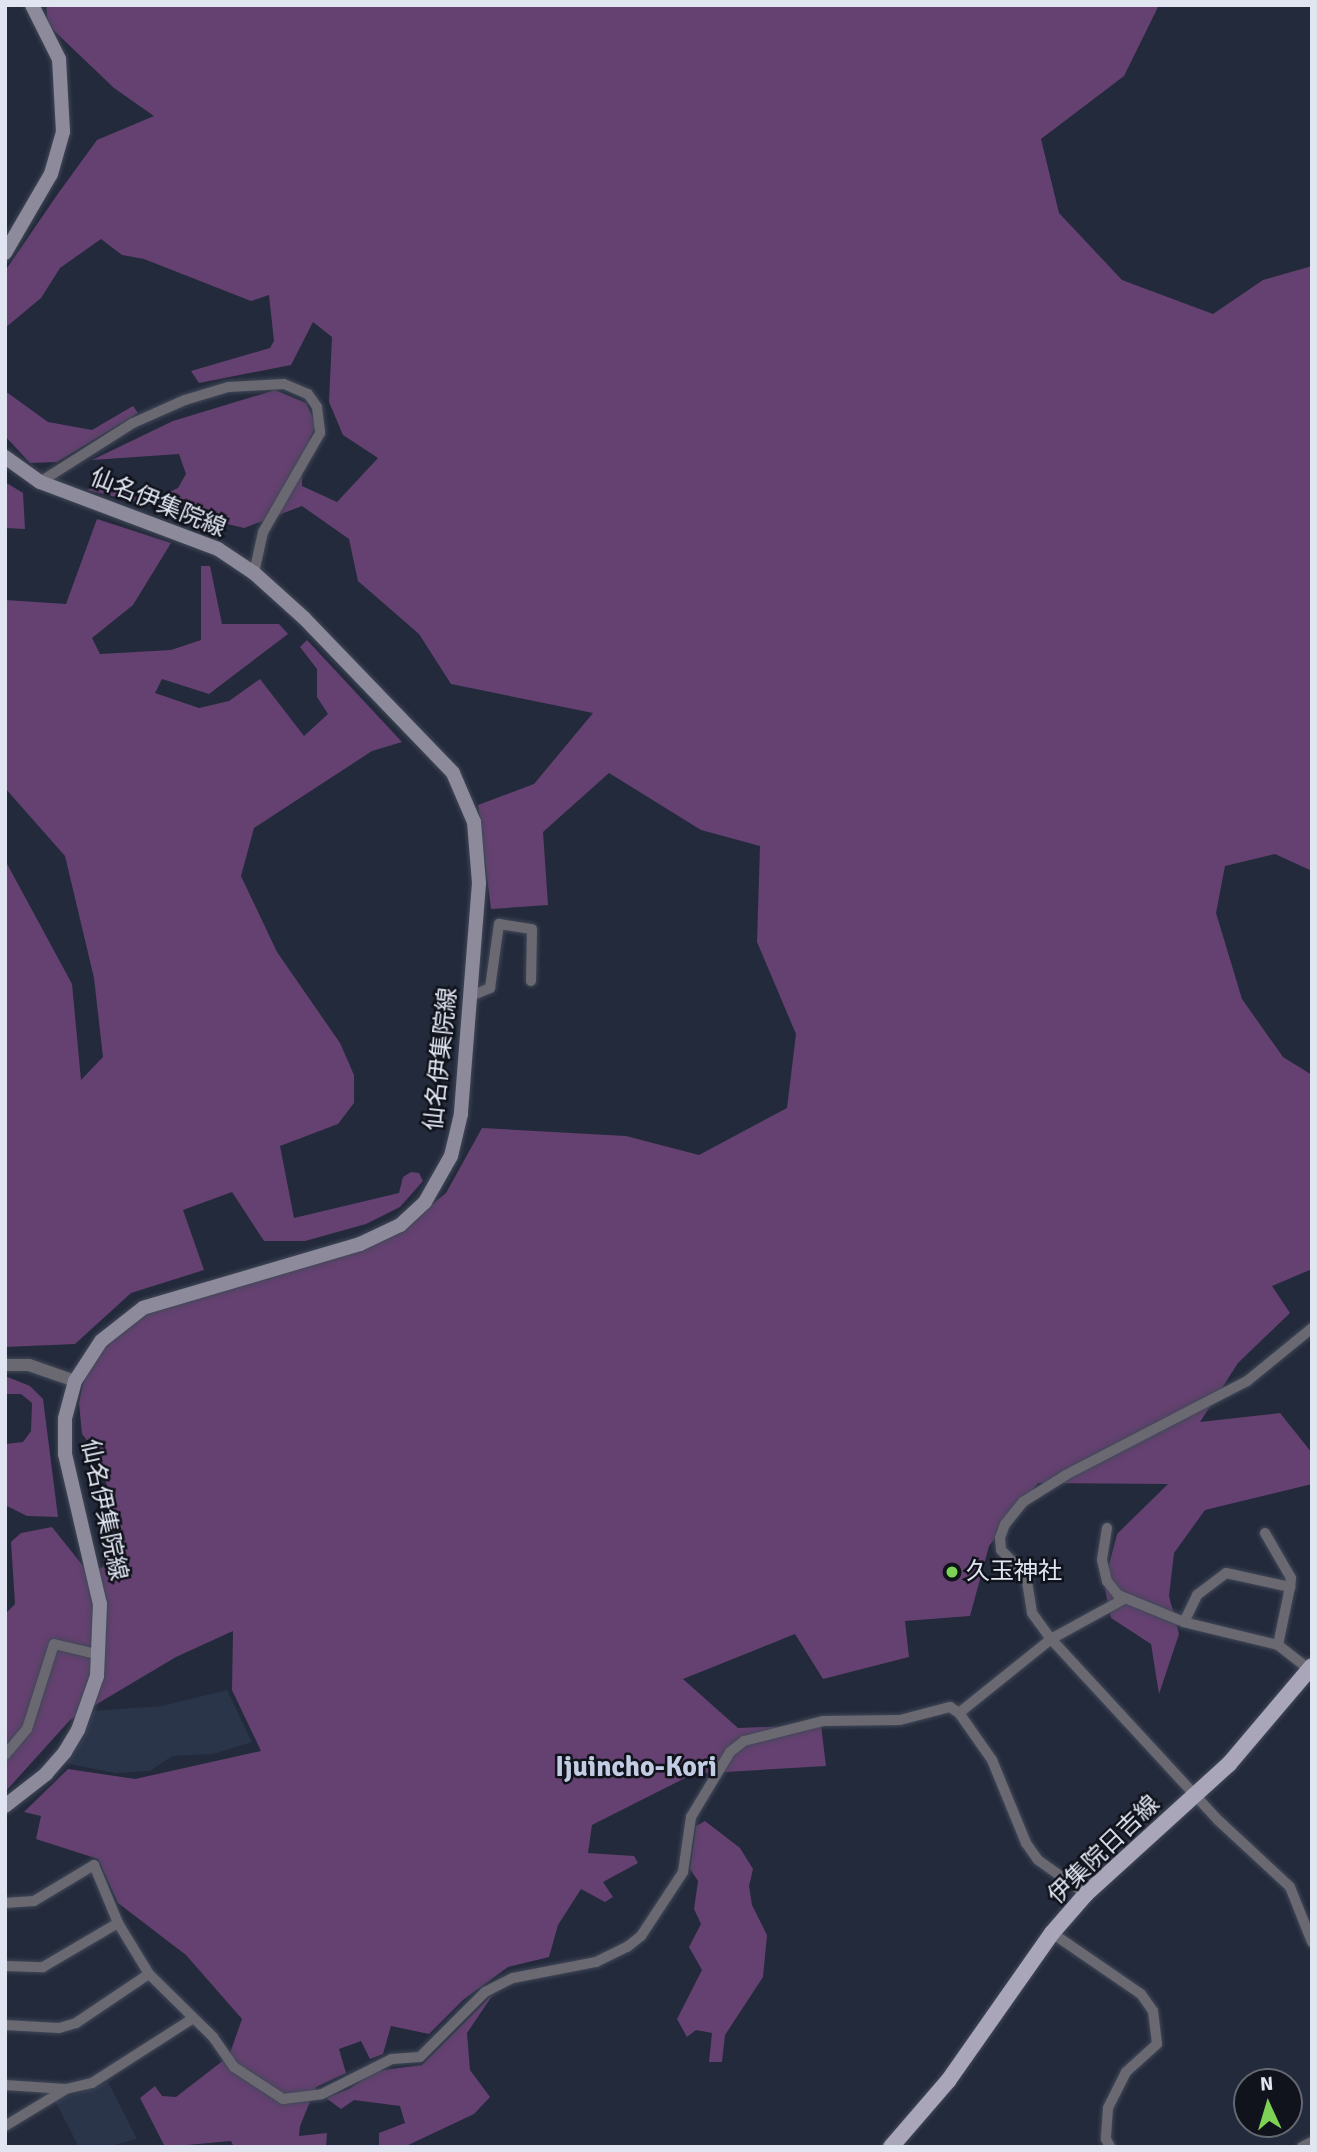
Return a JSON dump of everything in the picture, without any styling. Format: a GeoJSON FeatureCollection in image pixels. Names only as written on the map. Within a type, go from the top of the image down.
{"type":"FeatureCollection","features":[{"type":"Feature","properties":{"kind":"main road"},"geometry":{"type":"LineString","coordinates":[[5,253],[51,174],[64,122],[59,59],[32,5]]}},
{"type":"Feature","properties":{"kind":"main road","name":"仙名伊集院線"},"geometry":{"type":"LineString","coordinates":[[5,457],[40,482],[193,536],[254,573],[422,736],[462,788],[474,822],[479,862],[471,996],[457,1135],[444,1173],[414,1214],[360,1244],[143,1308],[101,1341],[75,1381],[66,1412],[65,1454],[97,1580],[100,1655],[90,1700],[65,1752],[46,1774],[5,1806]]}},
{"type":"Feature","properties":{"kind":"main road","name":"伊集院日吉線"},"geometry":{"type":"LineString","coordinates":[[891,2147],[948,2081],[1052,1933],[1086,1894],[1197,1796],[1260,1732],[1310,1667]]}},
{"type":"Feature","properties":{"kind":"street"},"geometry":{"type":"LineString","coordinates":[[40,482],[133,423],[185,400],[228,387],[284,384],[307,394],[317,407],[320,433],[263,531],[254,573]]}},
{"type":"Feature","properties":{"kind":"street"},"geometry":{"type":"LineString","coordinates":[[471,996],[490,988],[499,924],[532,929],[531,981]]}},
{"type":"Feature","properties":{"kind":"street"},"geometry":{"type":"LineString","coordinates":[[1312,1328],[1247,1381],[1066,1475],[1023,1502],[1004,1524],[1001,1550],[1027,1575],[1032,1613],[1051,1639],[1197,1796],[1290,1887],[1312,1942]]}},
{"type":"Feature","properties":{"kind":"street"},"geometry":{"type":"LineString","coordinates":[[5,1365],[29,1365],[75,1381]]}},
{"type":"Feature","properties":{"kind":"street"},"geometry":{"type":"LineString","coordinates":[[1107,1528],[1102,1560],[1107,1581],[1124,1599],[1184,1622],[1278,1645],[1310,1667]]}},
{"type":"Feature","properties":{"kind":"street"},"geometry":{"type":"LineString","coordinates":[[1265,1533],[1292,1578],[1278,1645]]}},
{"type":"Feature","properties":{"kind":"street"},"geometry":{"type":"LineString","coordinates":[[1184,1622],[1196,1595],[1226,1573],[1290,1587]]}},
{"type":"Feature","properties":{"kind":"street"},"geometry":{"type":"LineString","coordinates":[[959,1713],[1051,1639],[1124,1599]]}},
{"type":"Feature","properties":{"kind":"street"},"geometry":{"type":"LineString","coordinates":[[5,1755],[27,1729],[54,1644],[100,1655]]}},
{"type":"Feature","properties":{"kind":"street"},"geometry":{"type":"LineString","coordinates":[[5,1903],[34,1901],[94,1865],[118,1923],[149,1974],[213,2037],[234,2067],[283,2099],[322,2094],[392,2059],[420,2057],[485,1992],[540,1970],[596,1962],[641,1936],[683,1872],[691,1817],[730,1752],[744,1741],[823,1721],[900,1720],[950,1707],[959,1713],[992,1760],[1032,1852],[1056,1876],[1086,1894]]}},
{"type":"Feature","properties":{"kind":"street"},"geometry":{"type":"LineString","coordinates":[[5,1966],[43,1967],[118,1923]]}},
{"type":"Feature","properties":{"kind":"street"},"geometry":{"type":"LineString","coordinates":[[1052,1933],[1141,1994],[1153,2011],[1157,2044],[1126,2071],[1108,2108],[1106,2139],[1110,2147]]}},
{"type":"Feature","properties":{"kind":"street"},"geometry":{"type":"LineString","coordinates":[[5,2025],[59,2028],[76,2023],[149,1974]]}},
{"type":"Feature","properties":{"kind":"street"},"geometry":{"type":"LineString","coordinates":[[5,2085],[66,2089],[92,2083],[192,2019]]}},
{"type":"Feature","properties":{"kind":"street"},"geometry":{"type":"LineString","coordinates":[[5,2126],[66,2089]]}},
{"type":"Feature","properties":{"kind":"street"},"geometry":{"type":"LineString","coordinates":[[1302,2147],[1312,2142]]}},
{"type":"Feature","properties":{"kind":"shaded area"},"geometry":{"type":"Polygon","coordinates":[[[46,5],[1159,5],[1124,76],[1041,139],[1059,213],[1122,280],[1213,314],[1263,280],[1312,266],[1312,871],[1275,854],[1225,866],[1216,913],[1242,999],[1283,1057],[1312,1075],[1312,1269],[1272,1286],[1290,1313],[1238,1363],[1200,1422],[1280,1413],[1312,1453],[1312,1484],[1205,1510],[1174,1553],[1169,1596],[1179,1634],[1159,1694],[1151,1644],[1111,1618],[1104,1584],[1117,1534],[1168,1484],[1038,1483],[989,1546],[970,1616],[905,1621],[909,1657],[823,1679],[795,1634],[683,1679],[738,1728],[821,1725],[826,1766],[693,1774],[592,1825],[588,1853],[634,1856],[638,1863],[603,1882],[613,1897],[605,1902],[581,1889],[558,1925],[549,1957],[508,1967],[463,2000],[429,2034],[391,2026],[383,2054],[370,2059],[361,2041],[339,2049],[346,2073],[316,2087],[300,2126],[299,2136],[327,2133],[326,2147],[234,2147],[231,2141],[165,2147],[140,2098],[155,2086],[162,2096],[176,2097],[229,2056],[242,2019],[186,1955],[118,1903],[98,1859],[36,1839],[41,1816],[24,1812],[68,1769],[135,1779],[261,1751],[232,1690],[233,1631],[176,1657],[70,1720],[5,1792],[5,1614],[15,1604],[11,1542],[21,1533],[52,1527],[88,1572],[103,1567],[111,1498],[97,1453],[82,1434],[79,1403],[85,1375],[111,1338],[144,1314],[356,1252],[394,1235],[446,1193],[482,1128],[626,1136],[699,1155],[787,1108],[796,1034],[757,942],[760,846],[701,830],[609,773],[543,832],[548,905],[491,909],[478,805],[534,784],[593,713],[451,684],[419,634],[358,581],[349,539],[302,506],[244,528],[87,490],[95,486],[163,495],[178,488],[186,474],[179,454],[92,460],[173,421],[275,390],[306,403],[316,424],[302,459],[302,486],[337,502],[378,458],[343,435],[329,402],[332,337],[313,322],[291,365],[199,383],[191,371],[270,348],[274,341],[269,295],[251,301],[144,259],[122,255],[101,239],[60,268],[41,298],[5,328],[5,271],[57,195],[97,140],[154,116],[114,88],[48,25],[46,5]]]}},
{"type":"Feature","properties":{"kind":"shaded area"},"geometry":{"type":"Polygon","coordinates":[[[5,391],[48,422],[92,430],[133,406],[138,413],[57,462],[30,463],[5,436],[5,391]]]}},
{"type":"Feature","properties":{"kind":"shaded area"},"geometry":{"type":"Polygon","coordinates":[[[5,482],[23,493],[25,529],[5,528],[5,482]]]}},
{"type":"Feature","properties":{"kind":"shaded area"},"geometry":{"type":"Polygon","coordinates":[[[97,519],[171,543],[133,605],[92,638],[100,654],[171,650],[201,640],[201,566],[210,566],[222,624],[279,624],[288,634],[209,694],[162,679],[155,693],[199,708],[229,701],[260,679],[304,736],[328,714],[317,697],[317,669],[300,647],[307,640],[402,742],[372,751],[254,828],[241,876],[277,952],[340,1043],[354,1075],[354,1103],[338,1124],[280,1146],[294,1218],[399,1193],[403,1177],[411,1172],[419,1173],[423,1181],[400,1207],[366,1224],[305,1241],[264,1241],[232,1192],[183,1210],[204,1270],[131,1293],[75,1344],[5,1347],[5,860],[72,984],[81,1080],[103,1057],[94,978],[65,856],[5,788],[5,600],[66,604],[97,519]]]}},
{"type":"Feature","properties":{"kind":"shaded area"},"geometry":{"type":"Polygon","coordinates":[[[5,1376],[30,1386],[43,1399],[58,1517],[27,1516],[5,1505],[5,1444],[23,1442],[31,1431],[32,1403],[21,1394],[5,1394],[5,1376]]]}},
{"type":"Feature","properties":{"kind":"shaded area"},"geometry":{"type":"Polygon","coordinates":[[[227,1690],[252,1742],[213,1754],[172,1756],[150,1771],[115,1773],[65,1763],[94,1711],[162,1706],[227,1690]]]}},
{"type":"Feature","properties":{"kind":"shaded area"},"geometry":{"type":"Polygon","coordinates":[[[705,1821],[740,1848],[753,1869],[749,1886],[752,1905],[767,1935],[763,1977],[725,2035],[722,2062],[709,2062],[712,2033],[696,2030],[687,2037],[677,2019],[702,1970],[689,1947],[701,1924],[694,1909],[698,1881],[690,1869],[696,1826],[705,1821]]]}},
{"type":"Feature","properties":{"kind":"shaded area"},"geometry":{"type":"Polygon","coordinates":[[[494,1993],[467,2033],[470,2070],[490,2097],[474,2114],[404,2147],[379,2147],[379,2133],[405,2123],[400,2106],[354,2100],[341,2109],[326,2098],[349,2089],[376,2071],[422,2065],[494,1993]]]}},
{"type":"Feature","properties":{"kind":"shaded area"},"geometry":{"type":"Polygon","coordinates":[[[108,2082],[137,2139],[105,2147],[79,2147],[55,2101],[108,2082]]]}},
{"type":"Feature","properties":{"kind":"place","name":"久玉神社"},"geometry":{"type":"Point","coordinates":[952,1572]}},
{"type":"Feature","properties":{"kind":"district","name":"Ijuincho-Kori"},"geometry":{"type":"Point","coordinates":[636,1767]}}]}
